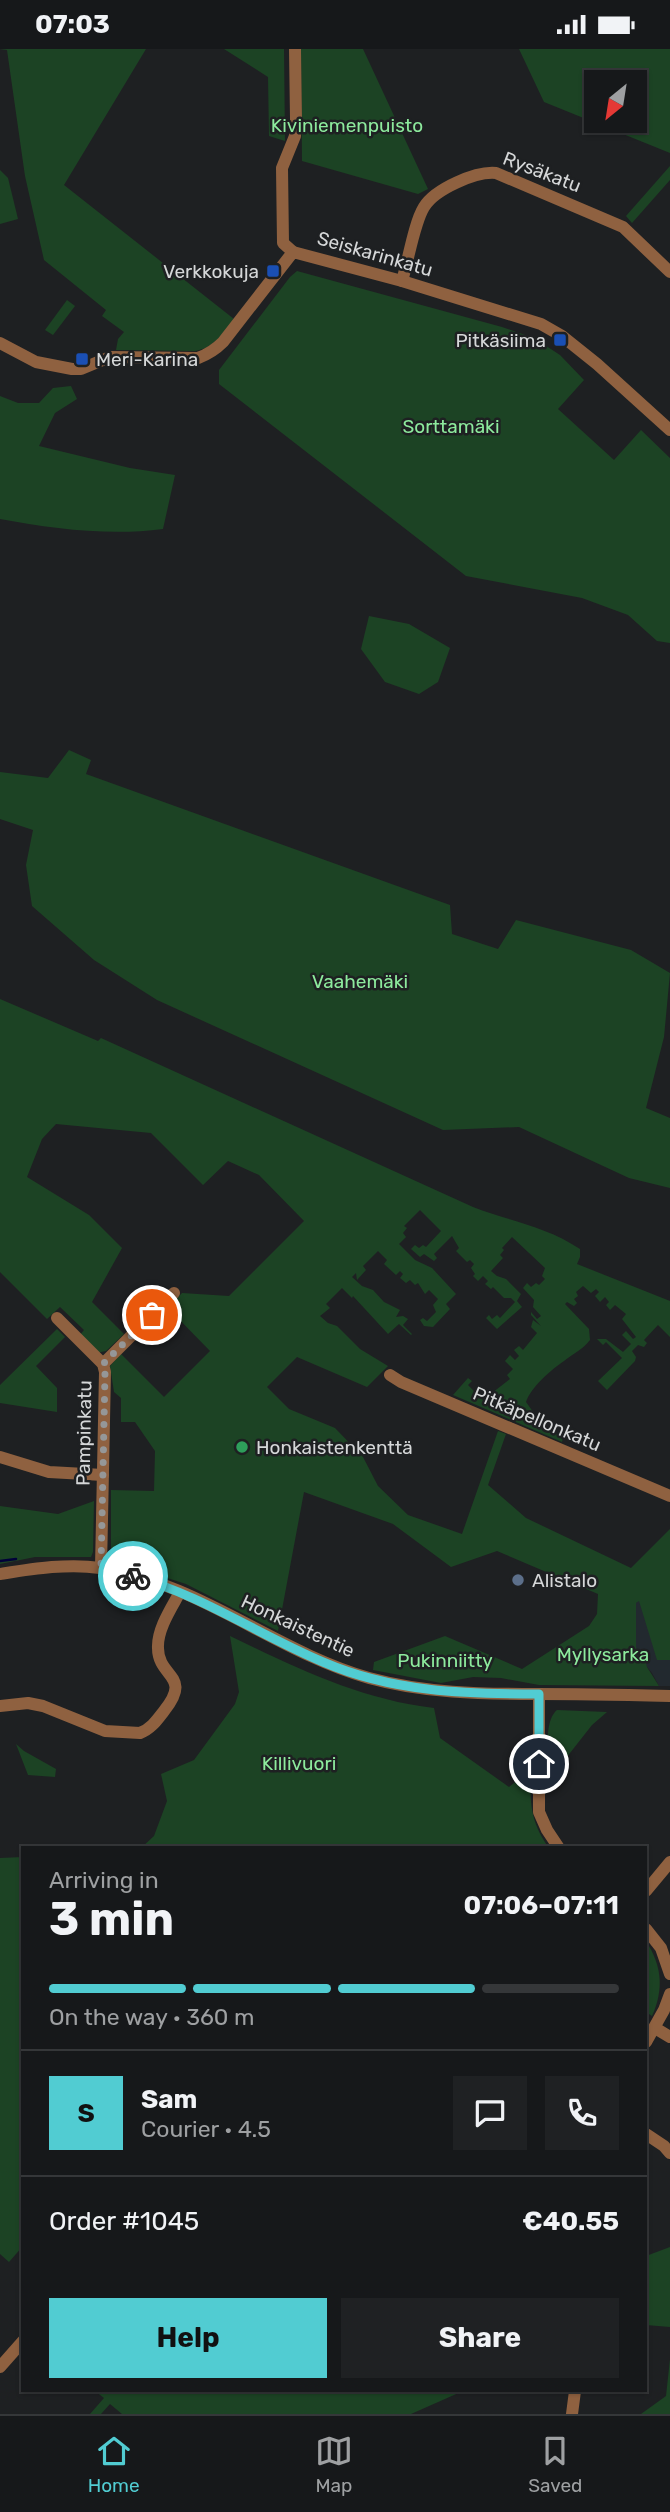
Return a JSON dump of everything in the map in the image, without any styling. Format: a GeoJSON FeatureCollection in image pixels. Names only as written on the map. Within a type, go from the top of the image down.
{"type":"FeatureCollection","features":[{"type":"Feature","properties":{"kind":"street"},"geometry":{"type":"LineString","coordinates":[[293,252],[283,243],[281,215],[282,168],[295,136],[295,49]]}},
{"type":"Feature","properties":{"kind":"street","name":"Rysäkatu"},"geometry":{"type":"LineString","coordinates":[[402,281],[424,207],[433,197],[459,181],[489,172],[610,220],[636,238],[670,272]]}},
{"type":"Feature","properties":{"kind":"street","name":"Seiskarinkatu"},"geometry":{"type":"LineString","coordinates":[[0,343],[36,362],[72,369],[92,365],[110,357],[198,358],[214,351],[223,342],[293,252],[402,281],[541,324],[556,332],[615,379],[670,430]]}},
{"type":"Feature","properties":{"kind":"street"},"geometry":{"type":"LineString","coordinates":[[103,1364],[174,1293]]}},
{"type":"Feature","properties":{"kind":"street","name":"Pampinkatu"},"geometry":{"type":"LineString","coordinates":[[57,1318],[103,1364],[105,1373],[101,1568]]}},
{"type":"Feature","properties":{"kind":"street","name":"Pitkäpellonkatu"},"geometry":{"type":"LineString","coordinates":[[390,1375],[670,1496]]}},
{"type":"Feature","properties":{"kind":"street"},"geometry":{"type":"LineString","coordinates":[[0,1457],[49,1472],[103,1475]]}},
{"type":"Feature","properties":{"kind":"street","name":"Honkaistentie"},"geometry":{"type":"LineString","coordinates":[[0,1574],[69,1567],[101,1568],[156,1582],[322,1662],[370,1678],[436,1691],[670,1696]]}},
{"type":"Feature","properties":{"kind":"street"},"geometry":{"type":"LineString","coordinates":[[0,1706],[28,1703],[43,1706],[104,1731],[145,1731],[155,1724],[174,1697],[176,1685],[161,1660],[158,1648],[161,1631],[180,1592]]}},
{"type":"Feature","properties":{"kind":"street"},"geometry":{"type":"LineString","coordinates":[[539,1694],[539,1812],[558,1846]]}},
{"type":"Feature","properties":{"kind":"street"},"geometry":{"type":"LineString","coordinates":[[647,1890],[670,1862]]}},
{"type":"Feature","properties":{"kind":"street"},"geometry":{"type":"LineString","coordinates":[[647,1930],[661,1948],[670,1974]]}},
{"type":"Feature","properties":{"kind":"street"},"geometry":{"type":"LineString","coordinates":[[647,2040],[670,1994]]}},
{"type":"Feature","properties":{"kind":"street"},"geometry":{"type":"LineString","coordinates":[[655,2028],[670,2038]]}},
{"type":"Feature","properties":{"kind":"street"},"geometry":{"type":"LineString","coordinates":[[647,2135],[670,2153]]}},
{"type":"Feature","properties":{"kind":"street"},"geometry":{"type":"LineString","coordinates":[[0,2367],[21,2343]]}},
{"type":"Feature","properties":{"kind":"street"},"geometry":{"type":"LineString","coordinates":[[572,2414],[575,2392]]}},
{"type":"Feature","properties":{"kind":"shaded area"},"geometry":{"type":"Polygon","coordinates":[[[670,1569],[670,1686],[659,1686],[636,1654],[636,1603],[670,1569]]]}},
{"type":"Feature","properties":{"kind":"green space"},"geometry":{"type":"Polygon","coordinates":[[[0,49],[146,49],[64,185],[234,319],[213,343],[195,351],[116,350],[118,339],[124,332],[102,316],[106,310],[44,260],[25,176],[7,50],[0,49]]]}},
{"type":"Feature","properties":{"kind":"green space"},"geometry":{"type":"Polygon","coordinates":[[[224,49],[284,49],[285,141],[269,136],[268,77],[224,49]]]}},
{"type":"Feature","properties":{"kind":"green space","name":"Kiviniemenpuisto"},"geometry":{"type":"Polygon","coordinates":[[[301,49],[363,49],[428,189],[418,194],[302,161],[301,49]]]}},
{"type":"Feature","properties":{"kind":"green space"},"geometry":{"type":"Polygon","coordinates":[[[519,49],[670,49],[670,153],[621,133],[648,133],[648,70],[584,70],[584,118],[544,102],[519,49]]]}},
{"type":"Feature","properties":{"kind":"green space"},"geometry":{"type":"Polygon","coordinates":[[[670,166],[670,180],[632,223],[626,216],[670,166]]]}},
{"type":"Feature","properties":{"kind":"green space"},"geometry":{"type":"Polygon","coordinates":[[[0,170],[8,178],[18,219],[0,224],[0,170]]]}},
{"type":"Feature","properties":{"kind":"green space","name":"Sorttamäki"},"geometry":{"type":"Polygon","coordinates":[[[297,271],[534,338],[560,355],[584,380],[558,409],[614,460],[641,430],[670,458],[670,643],[657,641],[628,615],[582,598],[466,576],[219,384],[219,370],[297,271]]]}},
{"type":"Feature","properties":{"kind":"green space"},"geometry":{"type":"Polygon","coordinates":[[[67,300],[75,306],[53,335],[45,330],[67,300]]]}},
{"type":"Feature","properties":{"kind":"green space"},"geometry":{"type":"Polygon","coordinates":[[[71,386],[77,399],[55,413],[39,446],[130,468],[175,475],[163,529],[123,532],[82,530],[0,519],[0,396],[18,403],[39,403],[53,388],[71,386]]]}},
{"type":"Feature","properties":{"kind":"green space"},"geometry":{"type":"Polygon","coordinates":[[[369,616],[409,624],[450,648],[438,682],[419,694],[385,682],[361,649],[369,616]]]}},
{"type":"Feature","properties":{"kind":"green space","name":"Vaahemäki"},"geometry":{"type":"Polygon","coordinates":[[[69,750],[91,760],[86,774],[450,905],[452,934],[498,949],[516,920],[631,950],[670,973],[664,1037],[646,1108],[670,1118],[670,1188],[629,1178],[519,1127],[443,1130],[157,1000],[94,960],[32,906],[26,865],[33,830],[0,819],[0,772],[48,778],[69,750]]]}},
{"type":"Feature","properties":{"kind":"green space"},"geometry":{"type":"Polygon","coordinates":[[[0,999],[98,1041],[101,1038],[473,1207],[554,1235],[580,1249],[577,1264],[670,1301],[670,1337],[658,1325],[644,1340],[647,1343],[644,1347],[638,1345],[632,1351],[636,1357],[635,1361],[607,1390],[598,1381],[622,1358],[606,1342],[603,1345],[597,1339],[606,1339],[623,1352],[631,1344],[622,1335],[626,1331],[633,1339],[636,1337],[622,1319],[626,1314],[615,1305],[610,1310],[605,1297],[600,1302],[595,1296],[599,1292],[596,1289],[591,1293],[583,1286],[576,1292],[578,1296],[574,1299],[577,1303],[574,1306],[567,1302],[565,1304],[589,1329],[590,1340],[542,1379],[526,1402],[536,1416],[532,1422],[563,1438],[562,1442],[453,1395],[468,1378],[472,1381],[468,1385],[483,1400],[510,1379],[507,1375],[513,1369],[505,1361],[510,1355],[515,1360],[519,1356],[514,1350],[519,1346],[523,1350],[537,1333],[531,1327],[533,1320],[541,1326],[531,1315],[531,1312],[537,1319],[541,1316],[533,1307],[534,1300],[523,1288],[527,1283],[531,1287],[536,1283],[539,1285],[545,1279],[542,1276],[545,1268],[512,1237],[502,1248],[504,1250],[500,1255],[503,1258],[491,1271],[506,1279],[521,1294],[517,1301],[522,1307],[497,1329],[486,1318],[489,1315],[492,1319],[497,1315],[500,1318],[515,1302],[511,1298],[504,1298],[493,1287],[491,1289],[485,1284],[488,1281],[483,1276],[478,1281],[473,1276],[475,1274],[471,1268],[474,1264],[470,1260],[467,1262],[456,1251],[459,1248],[452,1236],[434,1254],[437,1258],[434,1261],[424,1254],[420,1257],[411,1249],[415,1245],[419,1248],[423,1245],[426,1247],[441,1231],[420,1210],[404,1226],[407,1228],[403,1233],[406,1237],[399,1244],[415,1260],[432,1268],[456,1294],[446,1304],[450,1309],[433,1327],[424,1326],[420,1320],[423,1318],[427,1321],[436,1312],[433,1305],[438,1299],[429,1290],[425,1294],[418,1283],[415,1285],[410,1280],[406,1283],[400,1278],[403,1274],[400,1271],[396,1275],[384,1264],[387,1260],[378,1251],[363,1266],[366,1270],[357,1280],[356,1273],[352,1277],[362,1286],[373,1290],[384,1302],[400,1310],[396,1317],[403,1316],[408,1319],[403,1325],[412,1334],[399,1324],[388,1334],[353,1296],[352,1298],[342,1288],[326,1304],[330,1308],[320,1316],[337,1326],[360,1349],[388,1366],[367,1387],[297,1357],[267,1387],[289,1409],[335,1428],[363,1457],[378,1486],[408,1515],[462,1534],[498,1431],[506,1434],[488,1485],[526,1518],[631,1568],[670,1529],[670,1660],[657,1660],[639,1601],[636,1603],[636,1648],[643,1652],[647,1667],[659,1686],[539,1685],[501,1678],[473,1677],[441,1683],[373,1670],[374,1662],[445,1636],[522,1669],[589,1626],[597,1614],[598,1594],[497,1551],[451,1567],[393,1524],[304,1492],[278,1631],[186,1584],[111,1560],[111,1490],[154,1491],[155,1451],[135,1422],[121,1422],[121,1398],[114,1392],[110,1366],[121,1354],[164,1397],[210,1351],[168,1308],[182,1293],[229,1296],[304,1221],[259,1175],[228,1161],[203,1185],[151,1133],[56,1124],[42,1139],[27,1177],[89,1215],[122,1248],[92,1302],[124,1334],[106,1351],[96,1353],[79,1336],[84,1330],[60,1307],[47,1319],[0,1272],[0,999]]]}},
{"type":"Feature","properties":{"kind":"green space"},"geometry":{"type":"Polygon","coordinates":[[[57,1329],[65,1337],[36,1366],[57,1388],[57,1412],[0,1403],[0,1385],[57,1329]]]}},
{"type":"Feature","properties":{"kind":"green space"},"geometry":{"type":"Polygon","coordinates":[[[94,1501],[91,1557],[35,1557],[0,1564],[0,1506],[58,1514],[94,1501]]]}},
{"type":"Feature","properties":{"kind":"green space","name":"Killivuori"},"geometry":{"type":"Polygon","coordinates":[[[230,1636],[354,1690],[406,1704],[434,1708],[440,1738],[509,1787],[531,1769],[532,1810],[548,1846],[143,1846],[154,1836],[167,1801],[161,1774],[194,1760],[235,1704],[239,1692],[230,1636]]]}},
{"type":"Feature","properties":{"kind":"green space"},"geometry":{"type":"Polygon","coordinates":[[[557,1710],[607,1712],[592,1725],[548,1781],[548,1733],[557,1710]]]}},
{"type":"Feature","properties":{"kind":"green space"},"geometry":{"type":"Polygon","coordinates":[[[16,1744],[56,1769],[55,1777],[28,1775],[16,1744]]]}},
{"type":"Feature","properties":{"kind":"green space"},"geometry":{"type":"Polygon","coordinates":[[[21,1857],[21,2248],[9,2262],[0,2254],[0,1858],[21,1857]]]}},
{"type":"Feature","properties":{"kind":"green space"},"geometry":{"type":"Polygon","coordinates":[[[647,1943],[660,1978],[652,2016],[647,2013],[647,1943]]]}},
{"type":"Feature","properties":{"kind":"green space"},"geometry":{"type":"Polygon","coordinates":[[[670,2247],[670,2327],[647,2325],[647,2256],[670,2247]]]}},
{"type":"Feature","properties":{"kind":"green space"},"geometry":{"type":"Polygon","coordinates":[[[670,2359],[670,2414],[641,2414],[666,2396],[670,2359]]]}},
{"type":"Feature","properties":{"kind":"green space"},"geometry":{"type":"Polygon","coordinates":[[[96,2392],[461,2392],[411,2414],[122,2414],[110,2404],[101,2414],[90,2414],[104,2398],[96,2392]]]}},
{"type":"Feature","properties":{"kind":"waterway"},"geometry":{"type":"LineString","coordinates":[[0,1561],[16,1559]]}},
{"type":"Feature","properties":{"kind":"way so far"},"geometry":{"type":"LineString","coordinates":[[133,1576],[101,1568],[103,1364],[152,1315]]}},
{"type":"Feature","properties":{"kind":"place","name":"Verkkokuja"},"geometry":{"type":"Point","coordinates":[273,271]}},
{"type":"Feature","properties":{"kind":"place","name":"Pitkäsiima"},"geometry":{"type":"Point","coordinates":[560,340]}},
{"type":"Feature","properties":{"kind":"place","name":"Meri-Karina"},"geometry":{"type":"Point","coordinates":[82,359]}},
{"type":"Feature","properties":{"kind":"place","name":"Honkaistenkenttä"},"geometry":{"type":"Point","coordinates":[242,1447]}},
{"type":"Feature","properties":{"kind":"place","name":"Alistalo"},"geometry":{"type":"Point","coordinates":[518,1580]}},
{"type":"Feature","properties":{"kind":"route"},"geometry":{"type":"LineString","coordinates":[[133,1576],[180,1592],[322,1662],[349,1672],[412,1688],[436,1691],[539,1694],[539,1764]]}},
{"type":"Feature","properties":{"kind":"park label","name":"Myllysarka"},"geometry":{"type":"Point","coordinates":[603,1654]}},
{"type":"Feature","properties":{"kind":"park label","name":"Pukinniitty"},"geometry":{"type":"Point","coordinates":[445,1660]}}]}
